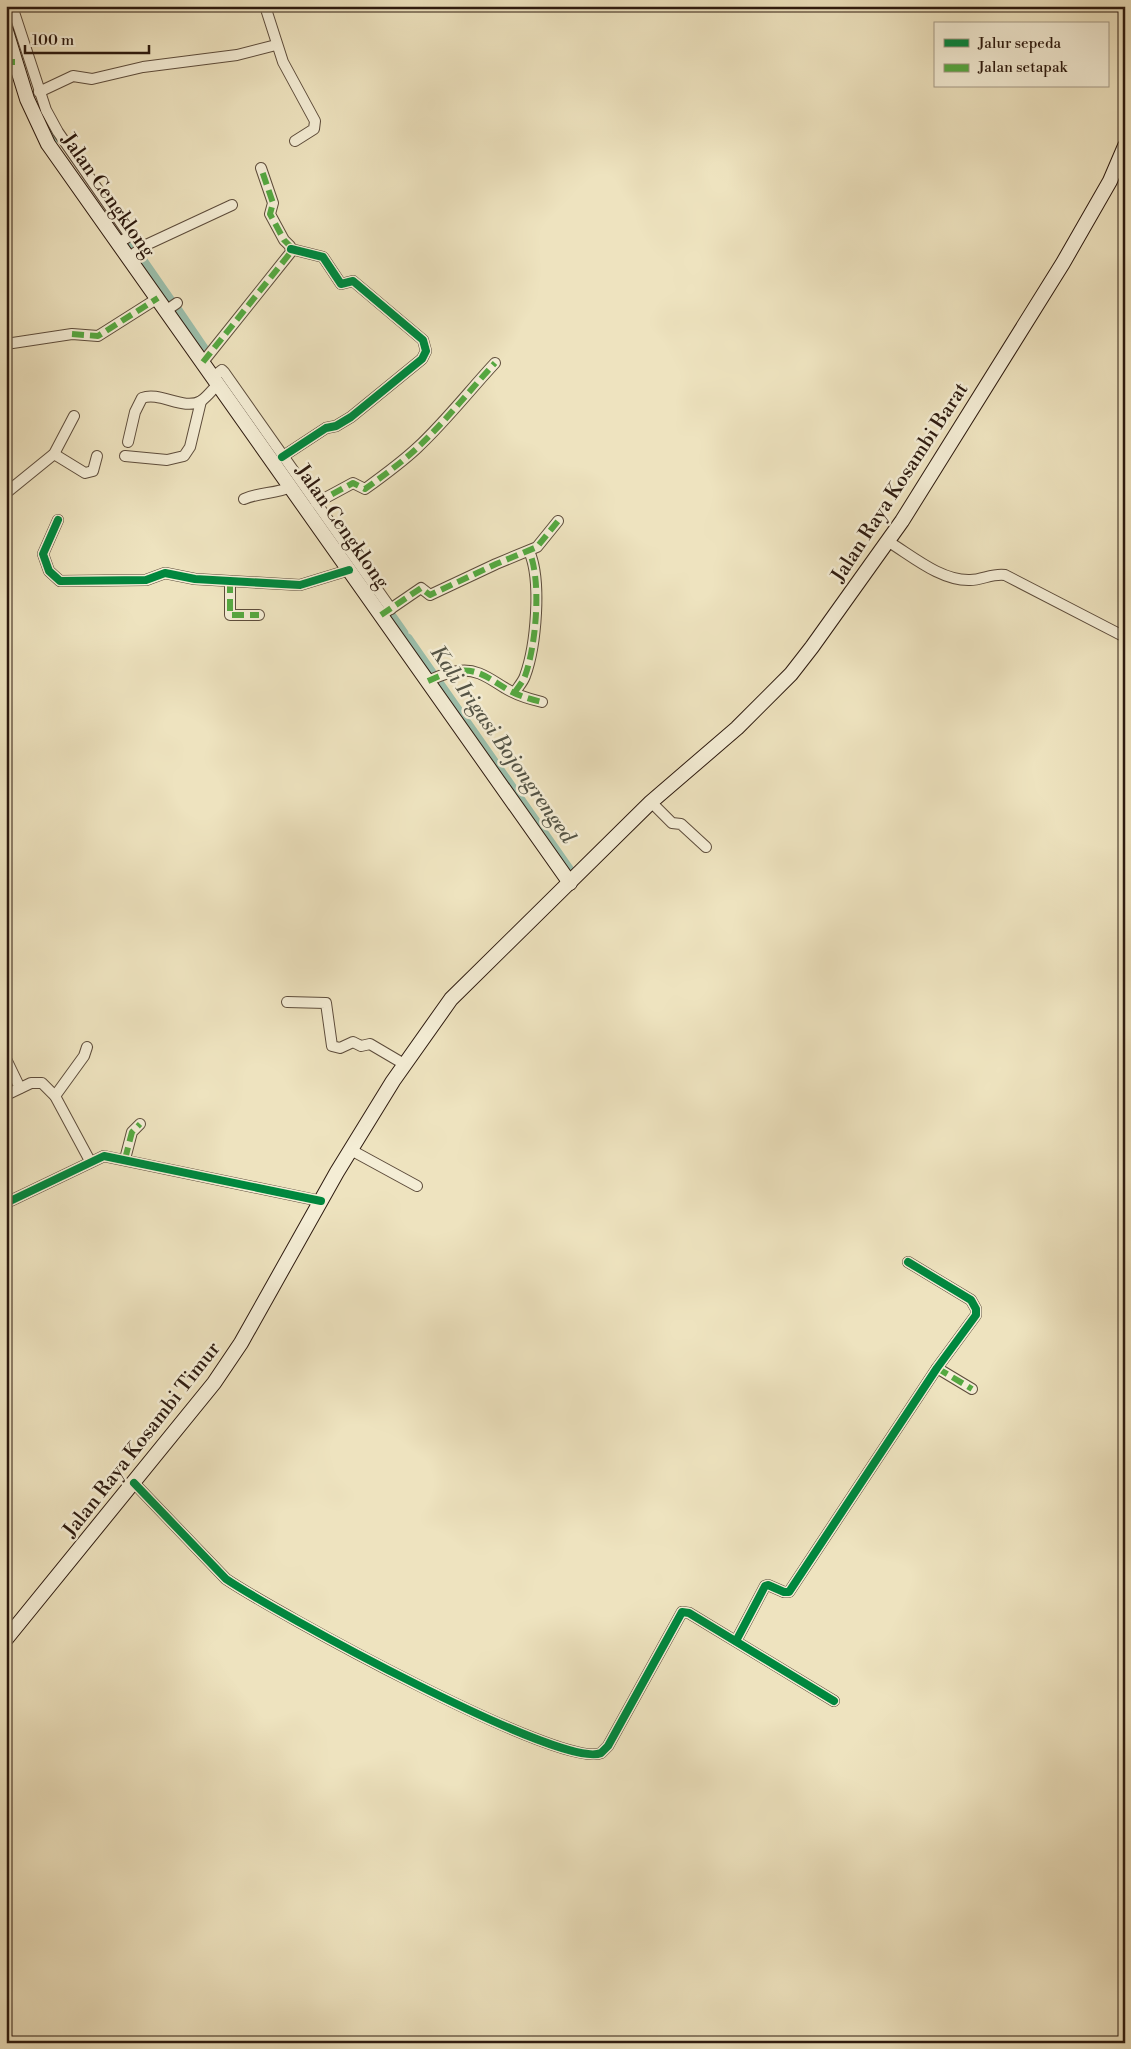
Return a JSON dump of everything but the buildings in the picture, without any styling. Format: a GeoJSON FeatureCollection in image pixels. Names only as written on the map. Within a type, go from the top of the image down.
{"type":"FeatureCollection","features":[{"type":"Feature","properties":{"kind":"main road","name":"Jalan Cengklong"},"geometry":{"type":"LineString","coordinates":[[6,31],[11,62],[36,122],[48,144],[134,254],[158,298],[172,307],[203,362],[217,376],[254,425],[349,570],[386,612],[570,883]]}},
{"type":"Feature","properties":{"kind":"main road","name":"Jalan Raya Kosambi Barat"},"geometry":{"type":"LineString","coordinates":[[570,883],[651,802],[737,728],[791,674],[889,542],[1063,264],[1110,181],[1125,146]]}},
{"type":"Feature","properties":{"kind":"main road","name":"Jalan Raya Kosambi Timur"},"geometry":{"type":"LineString","coordinates":[[9,1630],[188,1418],[241,1344],[351,1150],[404,1064],[451,999],[570,883]]}},
{"type":"Feature","properties":{"kind":"street"},"geometry":{"type":"LineString","coordinates":[[12,6],[39,92],[58,132],[124,227],[122,241]]}},
{"type":"Feature","properties":{"kind":"street"},"geometry":{"type":"LineString","coordinates":[[265,6],[276,45],[314,121],[314,129],[295,140]]}},
{"type":"Feature","properties":{"kind":"street"},"geometry":{"type":"LineString","coordinates":[[39,92],[73,76],[92,79],[143,67],[245,54],[276,45]]}},
{"type":"Feature","properties":{"kind":"street"},"geometry":{"type":"LineString","coordinates":[[261,168],[273,203],[270,214],[291,249],[323,257],[340,284],[353,281],[423,340],[426,351],[422,358],[351,417],[336,426],[326,428],[282,457]]}},
{"type":"Feature","properties":{"kind":"street"},"geometry":{"type":"LineString","coordinates":[[134,254],[232,205]]}},
{"type":"Feature","properties":{"kind":"street"},"geometry":{"type":"LineString","coordinates":[[203,362],[291,249]]}},
{"type":"Feature","properties":{"kind":"street"},"geometry":{"type":"LineString","coordinates":[[6,344],[72,334],[98,336],[158,298]]}},
{"type":"Feature","properties":{"kind":"street"},"geometry":{"type":"LineString","coordinates":[[316,503],[353,483],[366,489],[390,471],[440,425],[495,363]]}},
{"type":"Feature","properties":{"kind":"street"},"geometry":{"type":"LineString","coordinates":[[125,456],[167,460],[184,456],[190,447],[201,401],[217,376]]}},
{"type":"Feature","properties":{"kind":"street"},"geometry":{"type":"LineString","coordinates":[[128,442],[135,412],[142,398],[150,396],[184,403],[201,401]]}},
{"type":"Feature","properties":{"kind":"street"},"geometry":{"type":"LineString","coordinates":[[6,493],[54,454],[74,416]]}},
{"type":"Feature","properties":{"kind":"street"},"geometry":{"type":"LineString","coordinates":[[254,425],[282,457],[289,478],[316,503],[386,612],[421,588],[430,595],[496,564],[529,551],[542,544],[558,521]]}},
{"type":"Feature","properties":{"kind":"street"},"geometry":{"type":"LineString","coordinates":[[54,454],[85,473],[93,471],[97,456]]}},
{"type":"Feature","properties":{"kind":"street"},"geometry":{"type":"LineString","coordinates":[[244,499],[256,494],[281,491],[289,478]]}},
{"type":"Feature","properties":{"kind":"street"},"geometry":{"type":"LineString","coordinates":[[58,520],[43,554],[49,570],[60,581],[146,580],[165,573],[195,579],[300,585],[349,570]]}},
{"type":"Feature","properties":{"kind":"street"},"geometry":{"type":"LineString","coordinates":[[889,542],[934,569],[951,576],[970,580],[1005,574],[1125,637]]}},
{"type":"Feature","properties":{"kind":"street"},"geometry":{"type":"LineString","coordinates":[[515,692],[524,678],[530,660],[536,601],[536,573],[529,551]]}},
{"type":"Feature","properties":{"kind":"street"},"geometry":{"type":"LineString","coordinates":[[230,581],[230,615],[259,615]]}},
{"type":"Feature","properties":{"kind":"street"},"geometry":{"type":"LineString","coordinates":[[433,679],[459,670],[469,671],[487,676],[527,698],[542,702]]}},
{"type":"Feature","properties":{"kind":"street"},"geometry":{"type":"LineString","coordinates":[[651,802],[672,823],[682,825],[706,847]]}},
{"type":"Feature","properties":{"kind":"street"},"geometry":{"type":"LineString","coordinates":[[287,1002],[326,1003],[332,1046],[341,1048],[353,1042],[361,1046],[370,1044],[404,1064]]}},
{"type":"Feature","properties":{"kind":"street"},"geometry":{"type":"LineString","coordinates":[[55,1096],[84,1056],[87,1047]]}},
{"type":"Feature","properties":{"kind":"street"},"geometry":{"type":"LineString","coordinates":[[6,1059],[20,1088]]}},
{"type":"Feature","properties":{"kind":"street"},"geometry":{"type":"LineString","coordinates":[[6,1094],[37,1082],[42,1083],[55,1096],[90,1161]]}},
{"type":"Feature","properties":{"kind":"street"},"geometry":{"type":"LineString","coordinates":[[125,1159],[132,1132],[140,1124]]}},
{"type":"Feature","properties":{"kind":"street"},"geometry":{"type":"LineString","coordinates":[[351,1150],[417,1186]]}},
{"type":"Feature","properties":{"kind":"street"},"geometry":{"type":"LineString","coordinates":[[6,1203],[90,1161],[104,1156],[321,1201]]}},
{"type":"Feature","properties":{"kind":"street"},"geometry":{"type":"LineString","coordinates":[[736,1641],[765,1586],[789,1592],[937,1368],[976,1315],[976,1309],[971,1300],[908,1262]]}},
{"type":"Feature","properties":{"kind":"street"},"geometry":{"type":"LineString","coordinates":[[937,1368],[972,1389]]}},
{"type":"Feature","properties":{"kind":"street"},"geometry":{"type":"LineString","coordinates":[[134,1483],[226,1579],[238,1587],[282,1613],[472,1713],[543,1741],[589,1755],[602,1753],[608,1746],[682,1612],[689,1613],[834,1700]]}},
{"type":"Feature","properties":{"kind":"waterway","name":"Kali Irigasi Bojongrenged"},"geometry":{"type":"LineString","coordinates":[[6,14],[13,35]]}},
{"type":"Feature","properties":{"kind":"waterway","name":"Kali Irigasi Bojongrenged"},"geometry":{"type":"LineString","coordinates":[[39,116],[58,138]]}},
{"type":"Feature","properties":{"kind":"waterway","name":"Kali Irigasi Bojongrenged"},"geometry":{"type":"LineString","coordinates":[[124,233],[172,302]]}},
{"type":"Feature","properties":{"kind":"waterway","name":"Kali Irigasi Bojongrenged"},"geometry":{"type":"LineString","coordinates":[[176,307],[208,354]]}},
{"type":"Feature","properties":{"kind":"waterway","name":"Kali Irigasi Bojongrenged"},"geometry":{"type":"LineString","coordinates":[[303,493],[321,519]]}},
{"type":"Feature","properties":{"kind":"waterway","name":"Kali Irigasi Bojongrenged"},"geometry":{"type":"LineString","coordinates":[[385,606],[404,633]]}},
{"type":"Feature","properties":{"kind":"waterway","name":"Kali Irigasi Bojongrenged"},"geometry":{"type":"LineString","coordinates":[[408,638],[570,870]]}},
{"type":"Feature","properties":{"kind":"marked path"},"geometry":{"type":"LineString","coordinates":[[6,62],[15,62]]}},
{"type":"Feature","properties":{"kind":"marked path"},"geometry":{"type":"LineString","coordinates":[[203,362],[291,252],[290,246],[284,240],[270,214],[273,203],[261,168]]}},
{"type":"Feature","properties":{"kind":"marked path"},"geometry":{"type":"LineString","coordinates":[[72,334],[98,336],[158,298]]}},
{"type":"Feature","properties":{"kind":"marked path"},"geometry":{"type":"LineString","coordinates":[[316,503],[353,483],[365,489],[392,469],[427,438],[495,363]]}},
{"type":"Feature","properties":{"kind":"marked path"},"geometry":{"type":"LineString","coordinates":[[381,615],[421,588],[430,595],[537,547],[558,521]]}},
{"type":"Feature","properties":{"kind":"marked path"},"geometry":{"type":"LineString","coordinates":[[515,692],[525,676],[535,631],[535,579],[529,551]]}},
{"type":"Feature","properties":{"kind":"marked path"},"geometry":{"type":"LineString","coordinates":[[230,581],[230,615],[259,615]]}},
{"type":"Feature","properties":{"kind":"marked path"},"geometry":{"type":"LineString","coordinates":[[428,681],[450,672],[471,671],[483,675],[518,695],[542,702]]}},
{"type":"Feature","properties":{"kind":"marked path"},"geometry":{"type":"LineString","coordinates":[[125,1159],[132,1132],[140,1124]]}},
{"type":"Feature","properties":{"kind":"marked path"},"geometry":{"type":"LineString","coordinates":[[937,1368],[972,1389]]}},
{"type":"Feature","properties":{"kind":"cycle path"},"geometry":{"type":"LineString","coordinates":[[282,457],[326,428],[336,426],[351,417],[422,359],[426,351],[423,340],[353,281],[341,284],[323,257],[291,249]]}},
{"type":"Feature","properties":{"kind":"cycle path"},"geometry":{"type":"LineString","coordinates":[[58,520],[43,554],[49,571],[60,581],[146,580],[165,573],[195,579],[300,585],[349,570]]}},
{"type":"Feature","properties":{"kind":"cycle path"},"geometry":{"type":"LineString","coordinates":[[6,1203],[104,1156],[321,1201]]}},
{"type":"Feature","properties":{"kind":"cycle path"},"geometry":{"type":"LineString","coordinates":[[736,1641],[765,1586],[768,1585],[784,1592],[789,1592],[937,1368],[976,1315],[976,1309],[971,1300],[908,1262]]}},
{"type":"Feature","properties":{"kind":"cycle path"},"geometry":{"type":"LineString","coordinates":[[134,1483],[226,1579],[298,1622],[416,1684],[477,1714],[532,1737],[575,1752],[601,1753],[608,1746],[682,1612],[689,1613],[834,1701]]}}]}
